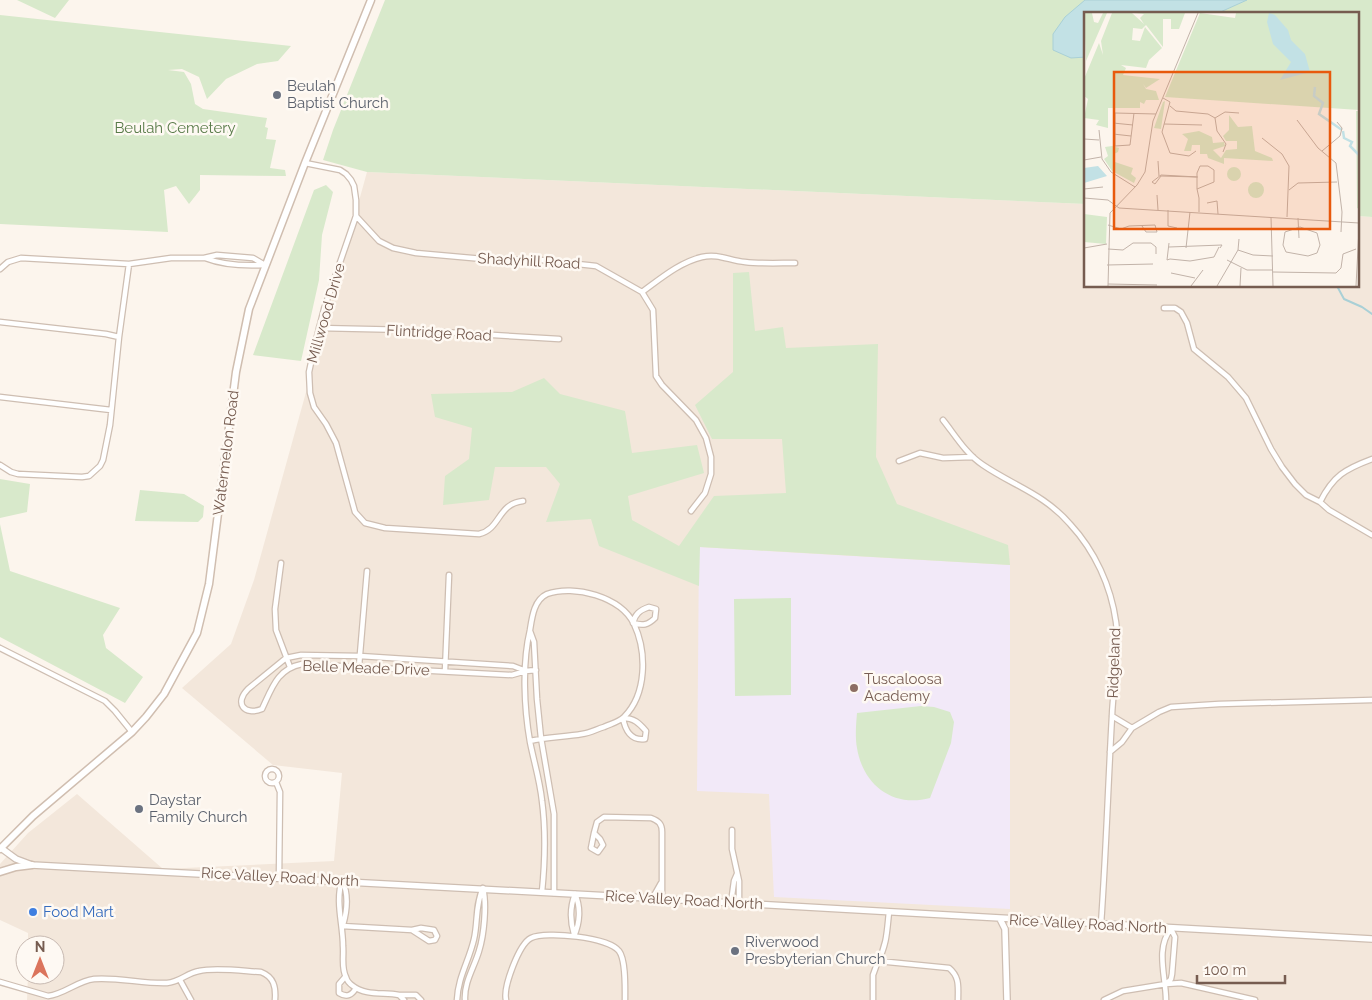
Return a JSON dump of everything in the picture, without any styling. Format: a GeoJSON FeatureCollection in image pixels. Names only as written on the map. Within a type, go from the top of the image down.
{"type":"FeatureCollection","features":[{"type":"Feature","properties":{"kind":"main road","name":"Watermelon Road"},"geometry":{"type":"LineString","coordinates":[[0,848],[33,816],[146,718],[175,675],[197,634],[209,584],[236,372],[249,309],[305,163],[371,0]]}},
{"type":"Feature","properties":{"kind":"main road"},"geometry":{"type":"LineString","coordinates":[[0,872],[32,865]]}},
{"type":"Feature","properties":{"kind":"street","name":"Millwood Drive"},"geometry":{"type":"LineString","coordinates":[[305,163],[340,170],[346,174],[354,186],[356,216],[324,309],[309,372],[310,393],[314,406],[336,443],[353,506],[359,518],[371,526],[385,528],[479,534],[491,528],[508,505],[523,501]]}},
{"type":"Feature","properties":{"kind":"street","name":"Shadyhill Road"},"geometry":{"type":"LineString","coordinates":[[356,216],[379,241],[393,248],[416,253],[484,259],[541,260],[596,266],[642,292]]}},
{"type":"Feature","properties":{"kind":"street"},"geometry":{"type":"LineString","coordinates":[[691,511],[705,493],[711,474],[711,457],[706,438],[696,420],[662,386],[656,376],[653,310],[642,292],[690,260],[704,256],[723,256],[742,262],[795,264]]}},
{"type":"Feature","properties":{"kind":"street"},"geometry":{"type":"LineString","coordinates":[[0,269],[8,262],[21,258],[129,264],[172,258],[204,258],[217,262],[251,266],[265,265]]}},
{"type":"Feature","properties":{"kind":"street"},"geometry":{"type":"LineString","coordinates":[[0,465],[18,474],[76,477],[89,476],[100,466],[108,439],[129,264]]}},
{"type":"Feature","properties":{"kind":"street"},"geometry":{"type":"LineString","coordinates":[[1164,308],[1175,308],[1181,312],[1187,323],[1194,349],[1238,387],[1250,404],[1271,449],[1290,479],[1306,495],[1372,535]]}},
{"type":"Feature","properties":{"kind":"street"},"geometry":{"type":"LineString","coordinates":[[0,322],[119,337]]}},
{"type":"Feature","properties":{"kind":"street","name":"Flintridge Road"},"geometry":{"type":"LineString","coordinates":[[319,328],[409,330],[559,339]]}},
{"type":"Feature","properties":{"kind":"street"},"geometry":{"type":"LineString","coordinates":[[0,397],[111,410]]}},
{"type":"Feature","properties":{"kind":"street","name":"Ridgeland"},"geometry":{"type":"LineString","coordinates":[[943,420],[973,457],[983,465],[1037,495],[1074,528],[1087,545],[1097,563],[1110,596],[1116,623],[1117,647],[1101,924]]}},
{"type":"Feature","properties":{"kind":"street"},"geometry":{"type":"LineString","coordinates":[[899,461],[920,453],[943,458],[973,457]]}},
{"type":"Feature","properties":{"kind":"street"},"geometry":{"type":"LineString","coordinates":[[1320,502],[1327,488],[1337,477],[1348,469],[1372,459]]}},
{"type":"Feature","properties":{"kind":"street"},"geometry":{"type":"LineString","coordinates":[[281,563],[275,609],[276,630],[290,668]]}},
{"type":"Feature","properties":{"kind":"street"},"geometry":{"type":"LineString","coordinates":[[359,666],[367,571]]}},
{"type":"Feature","properties":{"kind":"street"},"geometry":{"type":"LineString","coordinates":[[445,671],[449,575]]}},
{"type":"Feature","properties":{"kind":"street"},"geometry":{"type":"LineString","coordinates":[[530,741],[541,738],[584,734],[623,718],[632,718],[639,723],[646,731],[645,739],[638,740],[630,735],[624,726],[623,718],[641,686],[643,672],[643,658],[633,623],[635,616],[642,609],[649,607],[656,609],[655,618],[650,623],[640,626],[633,623],[617,606],[599,596],[579,591],[565,590],[545,595],[536,605],[526,642],[526,671],[527,717],[530,741],[542,802],[544,843],[542,892]]}},
{"type":"Feature","properties":{"kind":"street"},"geometry":{"type":"LineString","coordinates":[[530,629],[534,642],[541,738],[554,814],[554,893]]}},
{"type":"Feature","properties":{"kind":"street"},"geometry":{"type":"LineString","coordinates":[[0,648],[105,701],[132,732]]}},
{"type":"Feature","properties":{"kind":"street","name":"Belle Meade Drive"},"geometry":{"type":"LineString","coordinates":[[526,671],[513,666],[445,661],[301,655],[286,658],[243,694],[241,700],[242,707],[248,712],[262,709],[273,683],[290,668],[302,664],[512,674],[536,670]]}},
{"type":"Feature","properties":{"kind":"street"},"geometry":{"type":"LineString","coordinates":[[1110,752],[1122,742],[1132,728],[1158,712],[1171,707],[1185,705],[1372,700]]}},
{"type":"Feature","properties":{"kind":"street"},"geometry":{"type":"LineString","coordinates":[[1112,716],[1132,728]]}},
{"type":"Feature","properties":{"kind":"street"},"geometry":{"type":"LineString","coordinates":[[276,782],[280,792],[279,877]]}},
{"type":"Feature","properties":{"kind":"street"},"geometry":{"type":"LineString","coordinates":[[594,833],[597,822],[604,817],[651,818],[658,820],[662,826],[662,900]]}},
{"type":"Feature","properties":{"kind":"street"},"geometry":{"type":"LineString","coordinates":[[732,830],[732,849],[737,873],[739,904]]}},
{"type":"Feature","properties":{"kind":"street","name":"Rice Valley Road North"},"geometry":{"type":"LineString","coordinates":[[0,848],[16,859],[32,865],[342,880],[662,900],[1372,939]]}},
{"type":"Feature","properties":{"kind":"street"},"geometry":{"type":"LineString","coordinates":[[731,903],[737,873]]}},
{"type":"Feature","properties":{"kind":"street"},"geometry":{"type":"LineString","coordinates":[[342,880],[339,888],[339,913],[342,926],[345,976],[356,988],[376,993],[416,995],[421,1000]]}},
{"type":"Feature","properties":{"kind":"street"},"geometry":{"type":"LineString","coordinates":[[652,899],[661,882]]}},
{"type":"Feature","properties":{"kind":"street"},"geometry":{"type":"LineString","coordinates":[[457,1000],[458,986],[474,938],[478,899],[483,888]]}},
{"type":"Feature","properties":{"kind":"street"},"geometry":{"type":"LineString","coordinates":[[465,1000],[466,983],[480,950],[485,900],[483,888]]}},
{"type":"Feature","properties":{"kind":"street"},"geometry":{"type":"LineString","coordinates":[[574,936],[578,927],[579,904],[575,894]]}},
{"type":"Feature","properties":{"kind":"street"},"geometry":{"type":"LineString","coordinates":[[872,1000],[873,975],[884,950],[887,937],[888,912]]}},
{"type":"Feature","properties":{"kind":"street"},"geometry":{"type":"LineString","coordinates":[[1000,919],[1005,928],[1008,1000]]}},
{"type":"Feature","properties":{"kind":"street"},"geometry":{"type":"LineString","coordinates":[[342,926],[412,930],[430,928],[434,930],[437,936],[433,942],[428,941],[412,930]]}},
{"type":"Feature","properties":{"kind":"street"},"geometry":{"type":"LineString","coordinates":[[1166,984],[1171,979],[1172,974],[1175,937],[1171,929],[1164,937],[1162,974],[1166,984],[1166,1000]]}},
{"type":"Feature","properties":{"kind":"street"},"geometry":{"type":"LineString","coordinates":[[506,1000],[507,982],[520,950],[529,938],[536,936],[574,936],[616,947],[623,959],[625,1000]]}},
{"type":"Feature","properties":{"kind":"street"},"geometry":{"type":"LineString","coordinates":[[878,961],[949,968],[958,980],[958,1000]]}},
{"type":"Feature","properties":{"kind":"street"},"geometry":{"type":"LineString","coordinates":[[0,982],[48,996],[55,996],[80,982],[94,979],[165,983],[180,980],[191,973],[204,970],[261,972],[273,980],[275,1000]]}},
{"type":"Feature","properties":{"kind":"street"},"geometry":{"type":"LineString","coordinates":[[345,976],[339,984],[340,993],[346,996],[350,995],[356,988]]}},
{"type":"Feature","properties":{"kind":"street"},"geometry":{"type":"LineString","coordinates":[[180,980],[191,1000]]}},
{"type":"Feature","properties":{"kind":"street"},"geometry":{"type":"LineString","coordinates":[[1104,1000],[1123,991],[1181,983],[1255,1000]]}},
{"type":"Feature","properties":{"kind":"street"},"geometry":{"type":"LineString","coordinates":[[399,995],[404,1000]]}},
{"type":"Feature","properties":{"kind":"shaded area"},"geometry":{"type":"Polygon","coordinates":[[[367,172],[1084,204],[1084,288],[1360,288],[1360,216],[1372,217],[1372,1000],[27,1000],[28,985],[65,985],[65,935],[28,935],[28,933],[0,920],[0,864],[28,833],[77,794],[163,869],[334,861],[342,773],[273,765],[182,688],[231,644],[254,580],[367,172]]]}},
{"type":"Feature","properties":{"kind":"shaded area","name":"Tuscaloosa Academy"},"geometry":{"type":"Polygon","coordinates":[[[699,547],[1010,565],[1010,909],[774,897],[769,794],[697,791],[699,547]]]}},
{"type":"Feature","properties":{"kind":"green space"},"geometry":{"type":"Polygon","coordinates":[[[17,0],[69,0],[55,18],[17,0]]]}},
{"type":"Feature","properties":{"kind":"green space"},"geometry":{"type":"Polygon","coordinates":[[[385,0],[1372,0],[1372,217],[1360,216],[1360,12],[1084,12],[1084,204],[367,172],[323,160],[333,130],[385,0]]]}},
{"type":"Feature","properties":{"kind":"green space","name":"Beulah Cemetery"},"geometry":{"type":"Polygon","coordinates":[[[0,15],[291,46],[278,61],[257,64],[226,79],[207,99],[199,77],[182,69],[168,70],[184,72],[191,84],[195,104],[203,109],[267,118],[265,127],[268,128],[266,139],[276,140],[270,168],[285,170],[286,176],[200,175],[200,190],[189,204],[176,186],[164,190],[168,232],[0,224],[0,15]]]}},
{"type":"Feature","properties":{"kind":"green space"},"geometry":{"type":"Polygon","coordinates":[[[326,185],[333,192],[322,235],[319,280],[301,361],[253,355],[314,190],[326,185]]]}},
{"type":"Feature","properties":{"kind":"green space"},"geometry":{"type":"Polygon","coordinates":[[[749,272],[755,331],[783,327],[786,348],[878,344],[876,457],[897,504],[1008,545],[1010,565],[700,547],[699,586],[599,546],[591,519],[546,522],[560,484],[546,467],[495,467],[489,500],[443,505],[445,476],[469,459],[472,428],[435,417],[431,394],[512,392],[544,378],[560,394],[625,411],[632,453],[697,445],[704,473],[628,496],[632,520],[679,546],[714,496],[786,493],[782,439],[712,439],[695,405],[733,372],[733,273],[749,272]]]}},
{"type":"Feature","properties":{"kind":"green space"},"geometry":{"type":"Polygon","coordinates":[[[0,479],[30,484],[27,512],[0,518],[0,479]]]}},
{"type":"Feature","properties":{"kind":"green space"},"geometry":{"type":"Polygon","coordinates":[[[140,490],[184,494],[204,506],[203,517],[198,522],[135,521],[140,490]]]}},
{"type":"Feature","properties":{"kind":"green space"},"geometry":{"type":"Polygon","coordinates":[[[0,524],[10,571],[120,608],[103,635],[106,648],[143,677],[125,703],[0,637],[0,524]]]}},
{"type":"Feature","properties":{"kind":"green space"},"geometry":{"type":"Polygon","coordinates":[[[791,598],[791,695],[735,696],[734,599],[791,598]]]}},
{"type":"Feature","properties":{"kind":"green space"},"geometry":{"type":"Polygon","coordinates":[[[921,706],[934,707],[950,712],[954,722],[951,743],[930,798],[904,800],[882,791],[866,773],[860,761],[856,744],[857,713],[921,706]]]}},
{"type":"Feature","properties":{"kind":"water"},"geometry":{"type":"Polygon","coordinates":[[[1085,0],[1247,0],[1220,12],[1084,12],[1084,57],[1071,58],[1053,50],[1053,34],[1065,17],[1085,0]]]}},
{"type":"Feature","properties":{"kind":"waterway"},"geometry":{"type":"LineString","coordinates":[[1338,288],[1344,299],[1372,314]]}},
{"type":"Feature","properties":{"kind":"place","name":"Beulah Baptist Church"},"geometry":{"type":"Point","coordinates":[277,95]}},
{"type":"Feature","properties":{"kind":"place","name":"Tuscaloosa Academy"},"geometry":{"type":"Point","coordinates":[854,688]}},
{"type":"Feature","properties":{"kind":"place","name":"Daystar Family Church"},"geometry":{"type":"Point","coordinates":[139,809]}},
{"type":"Feature","properties":{"kind":"place","name":"Food Mart"},"geometry":{"type":"Point","coordinates":[33,912]}},
{"type":"Feature","properties":{"kind":"place","name":"Riverwood Presbyterian Church"},"geometry":{"type":"Point","coordinates":[735,951]}}]}
